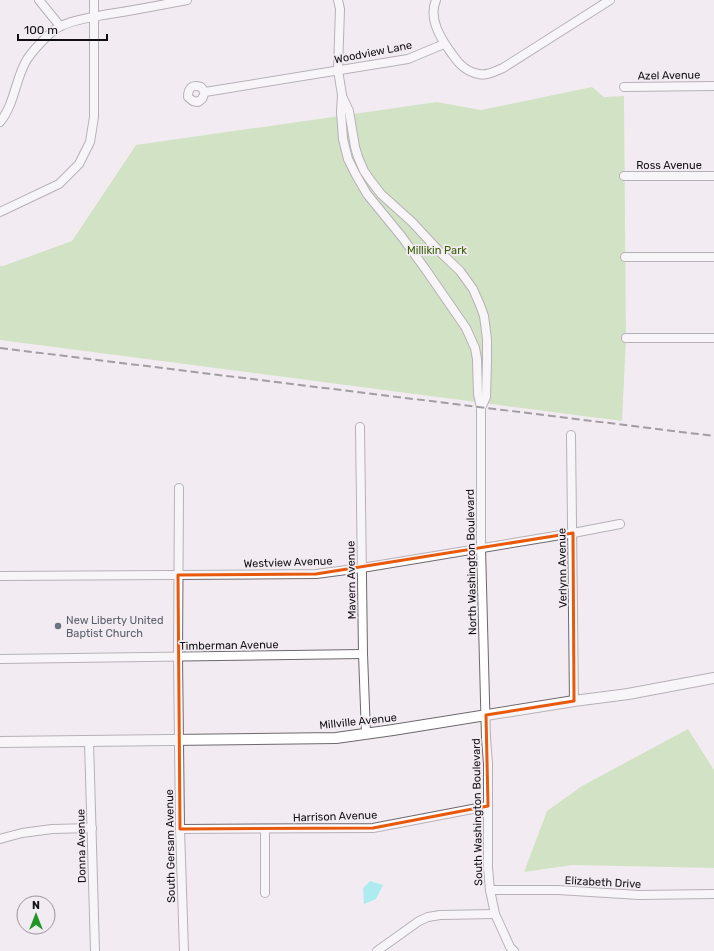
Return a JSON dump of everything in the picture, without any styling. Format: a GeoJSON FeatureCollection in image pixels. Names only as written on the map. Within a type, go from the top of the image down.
{"type":"FeatureCollection","features":[{"type":"Feature","properties":{"kind":"main road","name":"Millville Avenue"},"geometry":{"type":"LineString","coordinates":[[0,742],[336,738],[628,694],[714,678]]}},
{"type":"Feature","properties":{"kind":"street"},"geometry":{"type":"LineString","coordinates":[[39,0],[60,26]]}},
{"type":"Feature","properties":{"kind":"street"},"geometry":{"type":"LineString","coordinates":[[0,212],[59,184],[79,164],[90,142],[94,117],[94,0]]}},
{"type":"Feature","properties":{"kind":"street"},"geometry":{"type":"LineString","coordinates":[[0,122],[11,104],[25,62],[36,48],[60,26],[94,17],[187,0]]}},
{"type":"Feature","properties":{"kind":"street","name":"North Washington Boulevard"},"geometry":{"type":"LineString","coordinates":[[338,0],[340,9],[338,70],[342,95],[341,112],[343,139],[348,159],[367,194],[402,237],[426,270],[466,328],[475,348],[477,358],[478,394],[481,408],[481,548],[486,715]]}},
{"type":"Feature","properties":{"kind":"street"},"geometry":{"type":"LineString","coordinates":[[436,0],[434,5],[436,27],[444,44],[460,64],[469,71],[480,74],[488,74],[503,68],[594,11],[608,0]]}},
{"type":"Feature","properties":{"kind":"street","name":"Woodview Lane"},"geometry":{"type":"LineString","coordinates":[[205,92],[408,59],[444,44]]}},
{"type":"Feature","properties":{"kind":"street","name":"Azel Avenue"},"geometry":{"type":"LineString","coordinates":[[624,86],[714,86]]}},
{"type":"Feature","properties":{"kind":"street","name":"North Washington Boulevard"},"geometry":{"type":"LineString","coordinates":[[342,95],[349,111],[355,147],[364,171],[381,194],[412,222],[460,272],[473,289],[484,316],[487,339],[486,397],[481,408]]}},
{"type":"Feature","properties":{"kind":"street","name":"Ross Avenue"},"geometry":{"type":"LineString","coordinates":[[624,176],[714,176]]}},
{"type":"Feature","properties":{"kind":"street"},"geometry":{"type":"LineString","coordinates":[[625,257],[714,257]]}},
{"type":"Feature","properties":{"kind":"street"},"geometry":{"type":"LineString","coordinates":[[626,338],[714,338]]}},
{"type":"Feature","properties":{"kind":"street","name":"Mavern Avenue"},"geometry":{"type":"LineString","coordinates":[[360,427],[363,654],[366,734]]}},
{"type":"Feature","properties":{"kind":"street","name":"Verlynn Avenue"},"geometry":{"type":"LineString","coordinates":[[571,435],[574,701]]}},
{"type":"Feature","properties":{"kind":"street","name":"South Gersam Avenue"},"geometry":{"type":"LineString","coordinates":[[179,488],[178,656],[180,829],[184,951]]}},
{"type":"Feature","properties":{"kind":"street","name":"Westview Avenue"},"geometry":{"type":"LineString","coordinates":[[0,576],[316,574],[362,568],[620,524]]}},
{"type":"Feature","properties":{"kind":"street","name":"Timberman Avenue"},"geometry":{"type":"LineString","coordinates":[[0,659],[363,654]]}},
{"type":"Feature","properties":{"kind":"street","name":"South Washington Boulevard"},"geometry":{"type":"LineString","coordinates":[[486,715],[488,764],[488,868],[490,890],[495,914],[507,941],[514,951]]}},
{"type":"Feature","properties":{"kind":"street","name":"Donna Avenue"},"geometry":{"type":"LineString","coordinates":[[89,741],[95,951]]}},
{"type":"Feature","properties":{"kind":"street","name":"Harrison Avenue"},"geometry":{"type":"LineString","coordinates":[[180,829],[373,828],[488,806]]}},
{"type":"Feature","properties":{"kind":"street"},"geometry":{"type":"LineString","coordinates":[[0,839],[22,833],[52,829],[92,828]]}},
{"type":"Feature","properties":{"kind":"street"},"geometry":{"type":"LineString","coordinates":[[265,829],[265,893]]}},
{"type":"Feature","properties":{"kind":"street","name":"Elizabeth Drive"},"geometry":{"type":"LineString","coordinates":[[490,890],[558,890],[640,895],[714,894]]}},
{"type":"Feature","properties":{"kind":"street"},"geometry":{"type":"LineString","coordinates":[[377,951],[419,921],[428,917],[440,915],[495,914]]}},
{"type":"Feature","properties":{"kind":"highlighted area"},"geometry":{"type":"Polygon","coordinates":[[[573,533],[574,701],[486,715],[488,806],[373,828],[180,829],[178,575],[316,574],[573,533]]]}},
{"type":"Feature","properties":{"kind":"green space","name":"Millikin Park"},"geometry":{"type":"Polygon","coordinates":[[[592,87],[604,97],[624,96],[626,338],[622,421],[0,340],[0,266],[72,241],[136,145],[437,102],[481,110],[592,87]]]}},
{"type":"Feature","properties":{"kind":"green space"},"geometry":{"type":"Polygon","coordinates":[[[688,729],[714,770],[714,868],[572,865],[524,872],[547,811],[582,786],[688,729]]]}},
{"type":"Feature","properties":{"kind":"water"},"geometry":{"type":"Polygon","coordinates":[[[370,881],[383,885],[376,899],[364,904],[363,888],[370,881]]]}},
{"type":"Feature","properties":{"kind":"railway"},"geometry":{"type":"LineString","coordinates":[[0,348],[714,436]]}},
{"type":"Feature","properties":{"kind":"place","name":"New Liberty United Baptist Church"},"geometry":{"type":"Point","coordinates":[58,626]}}]}
